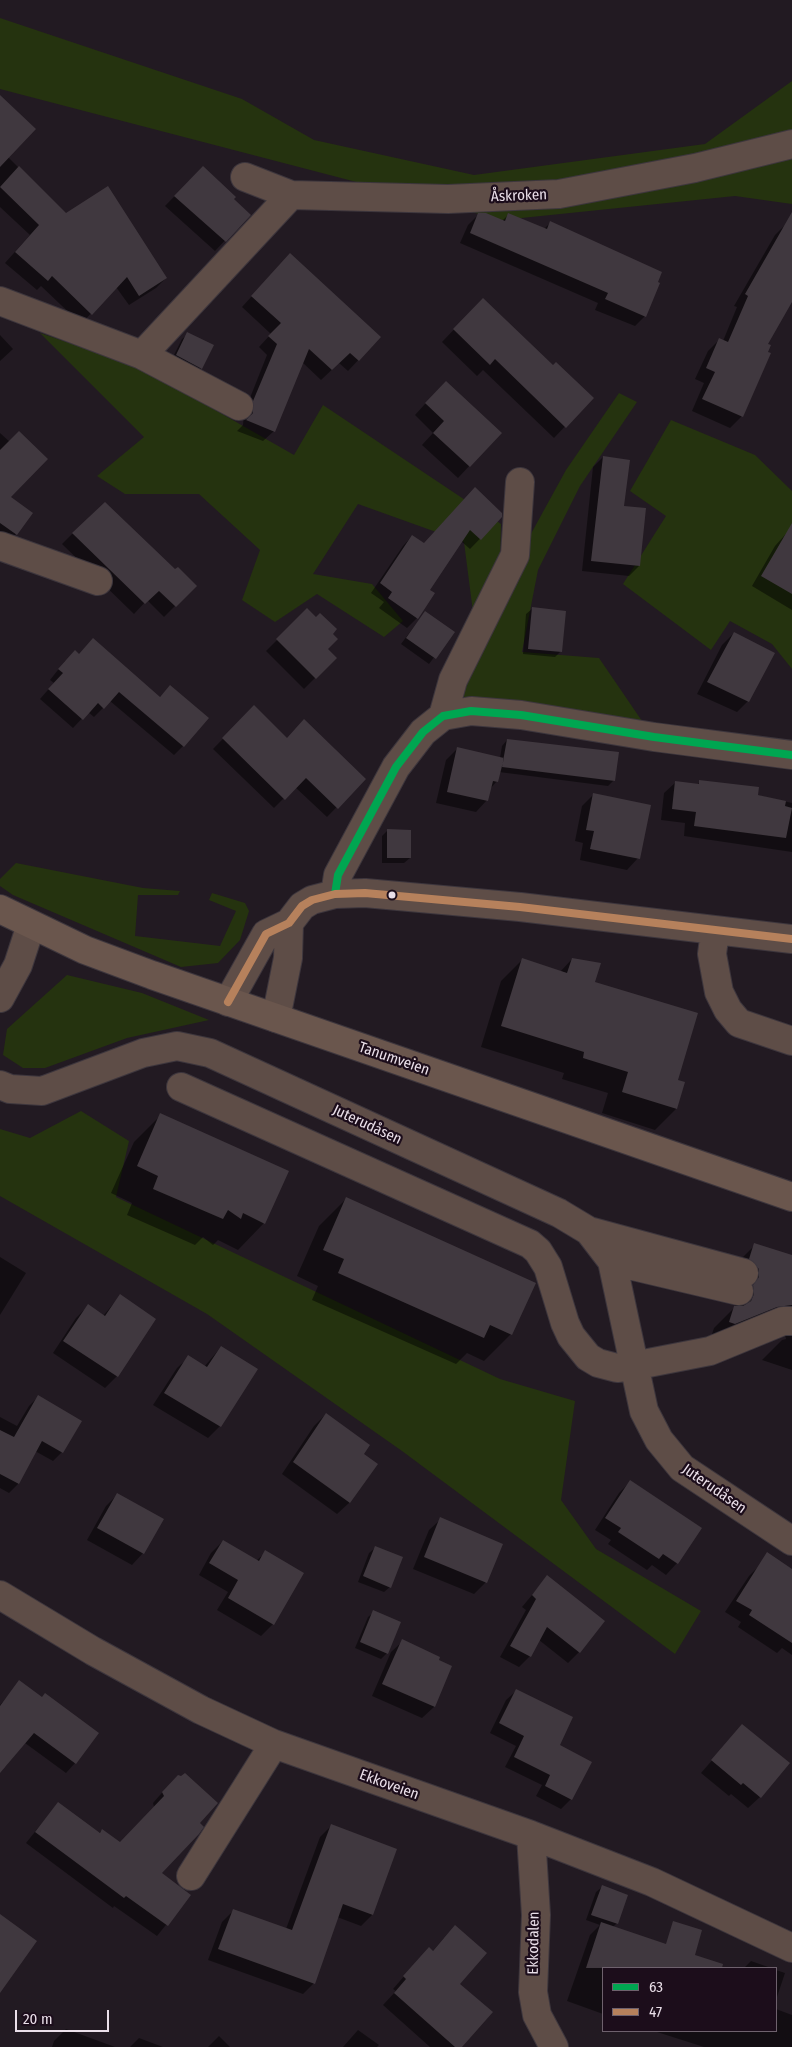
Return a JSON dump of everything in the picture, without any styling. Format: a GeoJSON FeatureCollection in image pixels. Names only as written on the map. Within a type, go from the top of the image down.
{"type":"FeatureCollection","features":[{"type":"Feature","properties":{"kind":"main road","name":"Tanumveien"},"geometry":{"type":"LineString","coordinates":[[0,909],[85,950],[228,1002],[792,1197]]}},
{"type":"Feature","properties":{"kind":"street","name":"Åskroken"},"geometry":{"type":"LineString","coordinates":[[245,177],[291,195],[448,199],[559,194],[695,168],[792,144]]}},
{"type":"Feature","properties":{"kind":"street"},"geometry":{"type":"LineString","coordinates":[[142,355],[291,195]]}},
{"type":"Feature","properties":{"kind":"street"},"geometry":{"type":"LineString","coordinates":[[0,301],[142,355],[239,406]]}},
{"type":"Feature","properties":{"kind":"street"},"geometry":{"type":"LineString","coordinates":[[443,716],[453,680],[515,555],[520,482]]}},
{"type":"Feature","properties":{"kind":"street"},"geometry":{"type":"LineString","coordinates":[[0,546],[98,582]]}},
{"type":"Feature","properties":{"kind":"street"},"geometry":{"type":"LineString","coordinates":[[335,894],[338,875],[396,767],[423,732],[443,716],[471,711],[521,715],[654,737],[792,755]]}},
{"type":"Feature","properties":{"kind":"street"},"geometry":{"type":"LineString","coordinates":[[228,1002],[266,934],[289,923],[302,906],[312,900],[335,894],[365,893],[510,906],[792,939]]}},
{"type":"Feature","properties":{"kind":"street"},"geometry":{"type":"LineString","coordinates":[[276,1018],[288,958],[289,923]]}},
{"type":"Feature","properties":{"kind":"street"},"geometry":{"type":"LineString","coordinates":[[0,998],[18,965],[31,925]]}},
{"type":"Feature","properties":{"kind":"street"},"geometry":{"type":"LineString","coordinates":[[715,931],[712,954],[719,992],[728,1010],[739,1023],[792,1041]]}},
{"type":"Feature","properties":{"kind":"street","name":"Juterudåsen"},"geometry":{"type":"LineString","coordinates":[[0,1085],[10,1089],[42,1091],[143,1053],[177,1046],[210,1053],[559,1213],[589,1230],[612,1261],[644,1411],[659,1440],[682,1468],[792,1541]]}},
{"type":"Feature","properties":{"kind":"street"},"geometry":{"type":"LineString","coordinates":[[181,1087],[530,1244],[538,1251],[548,1267],[565,1323],[579,1348],[598,1363],[617,1368],[710,1352],[783,1321],[792,1321]]}},
{"type":"Feature","properties":{"kind":"street"},"geometry":{"type":"LineString","coordinates":[[589,1230],[741,1282],[612,1261]]}},
{"type":"Feature","properties":{"kind":"street","name":"Ekkoveien"},"geometry":{"type":"LineString","coordinates":[[0,1594],[110,1660],[201,1710],[274,1744],[531,1835],[652,1882],[792,1948]]}},
{"type":"Feature","properties":{"kind":"street"},"geometry":{"type":"LineString","coordinates":[[191,1876],[274,1744]]}},
{"type":"Feature","properties":{"kind":"street","name":"Ekkodalen"},"geometry":{"type":"LineString","coordinates":[[531,1835],[536,1915],[534,1992],[536,2015],[554,2047]]}},
{"type":"Feature","properties":{"kind":"green space"},"geometry":{"type":"Polygon","coordinates":[[[0,18],[242,99],[314,140],[474,175],[705,144],[792,81],[792,204],[735,196],[502,220],[0,89],[0,18]]]}},
{"type":"Feature","properties":{"kind":"green space"},"geometry":{"type":"Polygon","coordinates":[[[40,333],[138,366],[294,455],[323,405],[501,524],[500,563],[473,612],[464,542],[358,504],[313,574],[372,584],[403,621],[384,637],[317,594],[275,622],[242,600],[260,550],[199,494],[125,494],[97,476],[144,437],[40,333]]]}},
{"type":"Feature","properties":{"kind":"green space"},"geometry":{"type":"Polygon","coordinates":[[[619,393],[637,402],[580,486],[538,570],[522,652],[599,658],[642,721],[461,699],[527,541],[566,470],[619,393]]]}},
{"type":"Feature","properties":{"kind":"green space"},"geometry":{"type":"Polygon","coordinates":[[[671,420],[755,455],[792,491],[792,669],[772,644],[730,621],[711,650],[623,584],[666,516],[630,491],[671,420]]]}},
{"type":"Feature","properties":{"kind":"green space"},"geometry":{"type":"Polygon","coordinates":[[[16,863],[143,888],[180,891],[178,895],[138,895],[135,936],[220,946],[236,911],[209,900],[212,893],[245,903],[249,911],[240,940],[218,963],[181,967],[13,895],[0,886],[0,879],[16,863]]]}},
{"type":"Feature","properties":{"kind":"green space"},"geometry":{"type":"Polygon","coordinates":[[[67,975],[142,993],[209,1020],[127,1038],[45,1068],[23,1068],[3,1055],[7,1029],[67,975]]]}},
{"type":"Feature","properties":{"kind":"green space"},"geometry":{"type":"Polygon","coordinates":[[[81,1111],[129,1141],[116,1197],[500,1379],[575,1401],[561,1500],[596,1549],[701,1611],[675,1654],[402,1451],[207,1314],[0,1196],[0,1129],[30,1138],[81,1111]]]}},
{"type":"Feature","properties":{"kind":"building"},"geometry":{"type":"Polygon","coordinates":[[[0,95],[36,129],[0,167],[0,95]]]}},
{"type":"Feature","properties":{"kind":"building"},"geometry":{"type":"Polygon","coordinates":[[[19,166],[66,213],[108,186],[167,278],[139,296],[127,277],[92,315],[52,276],[48,281],[15,252],[39,225],[0,187],[19,166]]]}},
{"type":"Feature","properties":{"kind":"building"},"geometry":{"type":"Polygon","coordinates":[[[203,166],[236,197],[234,199],[251,215],[226,242],[174,196],[203,166]]]}},
{"type":"Feature","properties":{"kind":"building"},"geometry":{"type":"Polygon","coordinates":[[[792,212],[792,302],[768,344],[771,345],[768,352],[771,353],[743,417],[702,399],[715,372],[706,368],[719,338],[728,342],[748,296],[745,294],[792,212]]]}},
{"type":"Feature","properties":{"kind":"building"},"geometry":{"type":"Polygon","coordinates":[[[478,213],[486,213],[505,221],[508,213],[547,229],[550,221],[662,272],[658,282],[660,283],[646,317],[605,299],[608,293],[470,233],[478,213]]]}},
{"type":"Feature","properties":{"kind":"building"},"geometry":{"type":"Polygon","coordinates":[[[290,253],[381,337],[359,361],[350,353],[332,370],[309,349],[275,432],[246,420],[253,413],[253,401],[277,344],[268,336],[281,323],[251,296],[290,253]]]}},
{"type":"Feature","properties":{"kind":"building"},"geometry":{"type":"Polygon","coordinates":[[[483,298],[553,365],[556,362],[594,398],[566,428],[495,359],[490,365],[453,329],[483,298]]]}},
{"type":"Feature","properties":{"kind":"building"},"geometry":{"type":"Polygon","coordinates":[[[187,332],[214,345],[202,369],[176,355],[187,332]]]}},
{"type":"Feature","properties":{"kind":"building"},"geometry":{"type":"Polygon","coordinates":[[[446,381],[502,433],[470,467],[433,433],[444,421],[425,403],[446,381]]]}},
{"type":"Feature","properties":{"kind":"building"},"geometry":{"type":"Polygon","coordinates":[[[19,431],[48,459],[11,497],[33,513],[17,535],[0,523],[0,450],[19,431]]]}},
{"type":"Feature","properties":{"kind":"building"},"geometry":{"type":"Polygon","coordinates":[[[603,456],[630,460],[624,506],[646,508],[640,566],[591,561],[603,456]]]}},
{"type":"Feature","properties":{"kind":"building"},"geometry":{"type":"Polygon","coordinates":[[[475,487],[502,513],[502,517],[481,540],[470,530],[430,590],[435,593],[418,619],[388,598],[392,592],[380,583],[412,535],[424,543],[475,487]]]}},
{"type":"Feature","properties":{"kind":"building"},"geometry":{"type":"Polygon","coordinates":[[[105,502],[175,569],[178,567],[197,586],[176,607],[159,591],[145,604],[72,533],[105,502]]]}},
{"type":"Feature","properties":{"kind":"building"},"geometry":{"type":"Polygon","coordinates":[[[792,523],[792,594],[761,576],[792,523]]]}},
{"type":"Feature","properties":{"kind":"building"},"geometry":{"type":"Polygon","coordinates":[[[532,607],[566,611],[562,652],[528,649],[532,607]]]}},
{"type":"Feature","properties":{"kind":"building"},"geometry":{"type":"Polygon","coordinates":[[[307,608],[316,617],[320,613],[337,629],[333,634],[338,639],[328,649],[337,658],[316,679],[276,639],[307,608]]]}},
{"type":"Feature","properties":{"kind":"building"},"geometry":{"type":"Polygon","coordinates":[[[425,611],[455,632],[436,659],[406,638],[425,611]]]}},
{"type":"Feature","properties":{"kind":"building"},"geometry":{"type":"Polygon","coordinates":[[[734,632],[775,653],[749,702],[707,682],[734,632]]]}},
{"type":"Feature","properties":{"kind":"building"},"geometry":{"type":"Polygon","coordinates":[[[93,638],[160,697],[170,685],[209,718],[184,747],[119,692],[104,709],[98,703],[83,720],[48,689],[63,673],[58,669],[75,650],[79,654],[93,638]]]}},
{"type":"Feature","properties":{"kind":"building"},"geometry":{"type":"Polygon","coordinates":[[[254,705],[287,738],[304,719],[366,779],[338,809],[306,778],[285,800],[222,738],[254,705]]]}},
{"type":"Feature","properties":{"kind":"building"},"geometry":{"type":"Polygon","coordinates":[[[507,739],[619,752],[615,781],[502,767],[507,739]]]}},
{"type":"Feature","properties":{"kind":"building"},"geometry":{"type":"Polygon","coordinates":[[[457,747],[504,758],[498,782],[493,781],[488,801],[447,792],[457,747]]]}},
{"type":"Feature","properties":{"kind":"building"},"geometry":{"type":"Polygon","coordinates":[[[699,780],[759,787],[758,795],[786,801],[785,806],[792,808],[786,838],[694,826],[696,812],[672,809],[675,781],[699,784],[699,780]]]}},
{"type":"Feature","properties":{"kind":"building"},"geometry":{"type":"Polygon","coordinates":[[[593,793],[651,805],[640,859],[590,849],[594,831],[586,830],[593,793]]]}},
{"type":"Feature","properties":{"kind":"building"},"geometry":{"type":"Polygon","coordinates":[[[387,829],[411,830],[411,858],[387,858],[387,829]]]}},
{"type":"Feature","properties":{"kind":"building"},"geometry":{"type":"Polygon","coordinates":[[[522,958],[567,973],[572,958],[601,963],[595,982],[698,1013],[678,1080],[685,1082],[677,1109],[622,1092],[628,1072],[583,1058],[584,1052],[501,1026],[522,958]]]}},
{"type":"Feature","properties":{"kind":"building"},"geometry":{"type":"Polygon","coordinates":[[[160,1113],[289,1171],[265,1224],[243,1213],[241,1219],[228,1210],[223,1219],[153,1189],[158,1176],[137,1166],[160,1113]]]}},
{"type":"Feature","properties":{"kind":"building"},"geometry":{"type":"Polygon","coordinates":[[[346,1197],[536,1283],[512,1335],[490,1325],[484,1338],[338,1273],[344,1259],[323,1250],[346,1197]]]}},
{"type":"Feature","properties":{"kind":"building"},"geometry":{"type":"Polygon","coordinates":[[[754,1243],[792,1255],[792,1305],[777,1307],[735,1324],[729,1322],[734,1306],[743,1306],[751,1301],[754,1294],[753,1285],[759,1277],[759,1269],[749,1259],[754,1243]]]}},
{"type":"Feature","properties":{"kind":"building"},"geometry":{"type":"Polygon","coordinates":[[[120,1294],[156,1319],[118,1377],[63,1341],[88,1304],[105,1316],[120,1294]]]}},
{"type":"Feature","properties":{"kind":"building"},"geometry":{"type":"Polygon","coordinates":[[[221,1346],[258,1369],[221,1427],[164,1393],[188,1355],[207,1367],[221,1346]]]}},
{"type":"Feature","properties":{"kind":"building"},"geometry":{"type":"Polygon","coordinates":[[[38,1395],[82,1421],[63,1453],[42,1441],[19,1484],[0,1474],[0,1430],[14,1437],[38,1395]]]}},
{"type":"Feature","properties":{"kind":"building"},"geometry":{"type":"Polygon","coordinates":[[[326,1413],[370,1445],[364,1454],[378,1464],[350,1503],[293,1462],[326,1413]]]}},
{"type":"Feature","properties":{"kind":"building"},"geometry":{"type":"Polygon","coordinates":[[[630,1480],[702,1528],[678,1564],[663,1554],[659,1559],[618,1532],[621,1528],[605,1518],[630,1480]]]}},
{"type":"Feature","properties":{"kind":"building"},"geometry":{"type":"Polygon","coordinates":[[[117,1493],[164,1519],[144,1554],[97,1528],[117,1493]]]}},
{"type":"Feature","properties":{"kind":"building"},"geometry":{"type":"Polygon","coordinates":[[[440,1517],[503,1544],[487,1583],[424,1557],[440,1517]]]}},
{"type":"Feature","properties":{"kind":"building"},"geometry":{"type":"Polygon","coordinates":[[[223,1540],[259,1561],[265,1550],[304,1573],[274,1625],[228,1598],[238,1580],[209,1563],[223,1540]]]}},
{"type":"Feature","properties":{"kind":"building"},"geometry":{"type":"Polygon","coordinates":[[[375,1546],[403,1557],[391,1588],[363,1576],[375,1546]]]}},
{"type":"Feature","properties":{"kind":"building"},"geometry":{"type":"Polygon","coordinates":[[[767,1552],[792,1569],[792,1643],[749,1615],[752,1610],[736,1601],[767,1552]]]}},
{"type":"Feature","properties":{"kind":"building"},"geometry":{"type":"Polygon","coordinates":[[[547,1575],[605,1621],[580,1653],[547,1627],[531,1657],[510,1646],[536,1599],[532,1595],[547,1575]]]}},
{"type":"Feature","properties":{"kind":"building"},"geometry":{"type":"Polygon","coordinates":[[[373,1610],[401,1622],[388,1654],[360,1642],[373,1610]]]}},
{"type":"Feature","properties":{"kind":"building"},"geometry":{"type":"Polygon","coordinates":[[[402,1639],[440,1657],[439,1660],[452,1666],[435,1707],[382,1684],[402,1639]]]}},
{"type":"Feature","properties":{"kind":"building"},"geometry":{"type":"Polygon","coordinates":[[[19,1680],[42,1697],[45,1693],[99,1733],[76,1764],[34,1733],[0,1773],[0,1706],[19,1680]]]}},
{"type":"Feature","properties":{"kind":"building"},"geometry":{"type":"Polygon","coordinates":[[[516,1689],[573,1717],[560,1745],[592,1762],[572,1800],[545,1786],[550,1775],[514,1757],[524,1736],[499,1723],[516,1689]]]}},
{"type":"Feature","properties":{"kind":"building"},"geometry":{"type":"Polygon","coordinates":[[[742,1724],[790,1763],[761,1798],[743,1783],[741,1785],[711,1760],[742,1724]]]}},
{"type":"Feature","properties":{"kind":"building"},"geometry":{"type":"Polygon","coordinates":[[[185,1773],[218,1803],[200,1823],[204,1827],[199,1834],[162,1873],[191,1895],[168,1926],[126,1896],[124,1898],[35,1832],[58,1802],[100,1833],[102,1829],[120,1842],[164,1796],[162,1792],[178,1775],[181,1776],[185,1773]]]}},
{"type":"Feature","properties":{"kind":"building"},"geometry":{"type":"Polygon","coordinates":[[[331,1824],[397,1849],[373,1915],[343,1904],[315,1984],[218,1949],[233,1909],[292,1930],[331,1824]]]}},
{"type":"Feature","properties":{"kind":"building"},"geometry":{"type":"Polygon","coordinates":[[[602,1885],[628,1895],[618,1924],[591,1915],[602,1885]]]}},
{"type":"Feature","properties":{"kind":"building"},"geometry":{"type":"Polygon","coordinates":[[[0,1914],[37,1941],[0,1993],[0,1914]]]}},
{"type":"Feature","properties":{"kind":"building"},"geometry":{"type":"Polygon","coordinates":[[[673,1921],[702,1930],[695,1955],[723,1964],[722,1967],[586,1968],[601,1922],[666,1944],[673,1921]]]}},
{"type":"Feature","properties":{"kind":"building"},"geometry":{"type":"Polygon","coordinates":[[[455,1925],[487,1953],[460,1984],[493,2012],[462,2047],[455,2047],[394,1993],[406,1979],[403,1976],[429,1947],[433,1951],[455,1925]]]}},
{"type":"Feature","properties":{"kind":"transit line","name":"63"},"geometry":{"type":"LineString","coordinates":[[335,894],[338,875],[396,767],[423,732],[443,716],[471,711],[521,715],[654,737],[792,755]]}},
{"type":"Feature","properties":{"kind":"transit line","name":"47"},"geometry":{"type":"LineString","coordinates":[[228,1002],[266,934],[289,923],[302,906],[312,900],[335,894],[365,893],[520,907],[792,939]]}}]}
